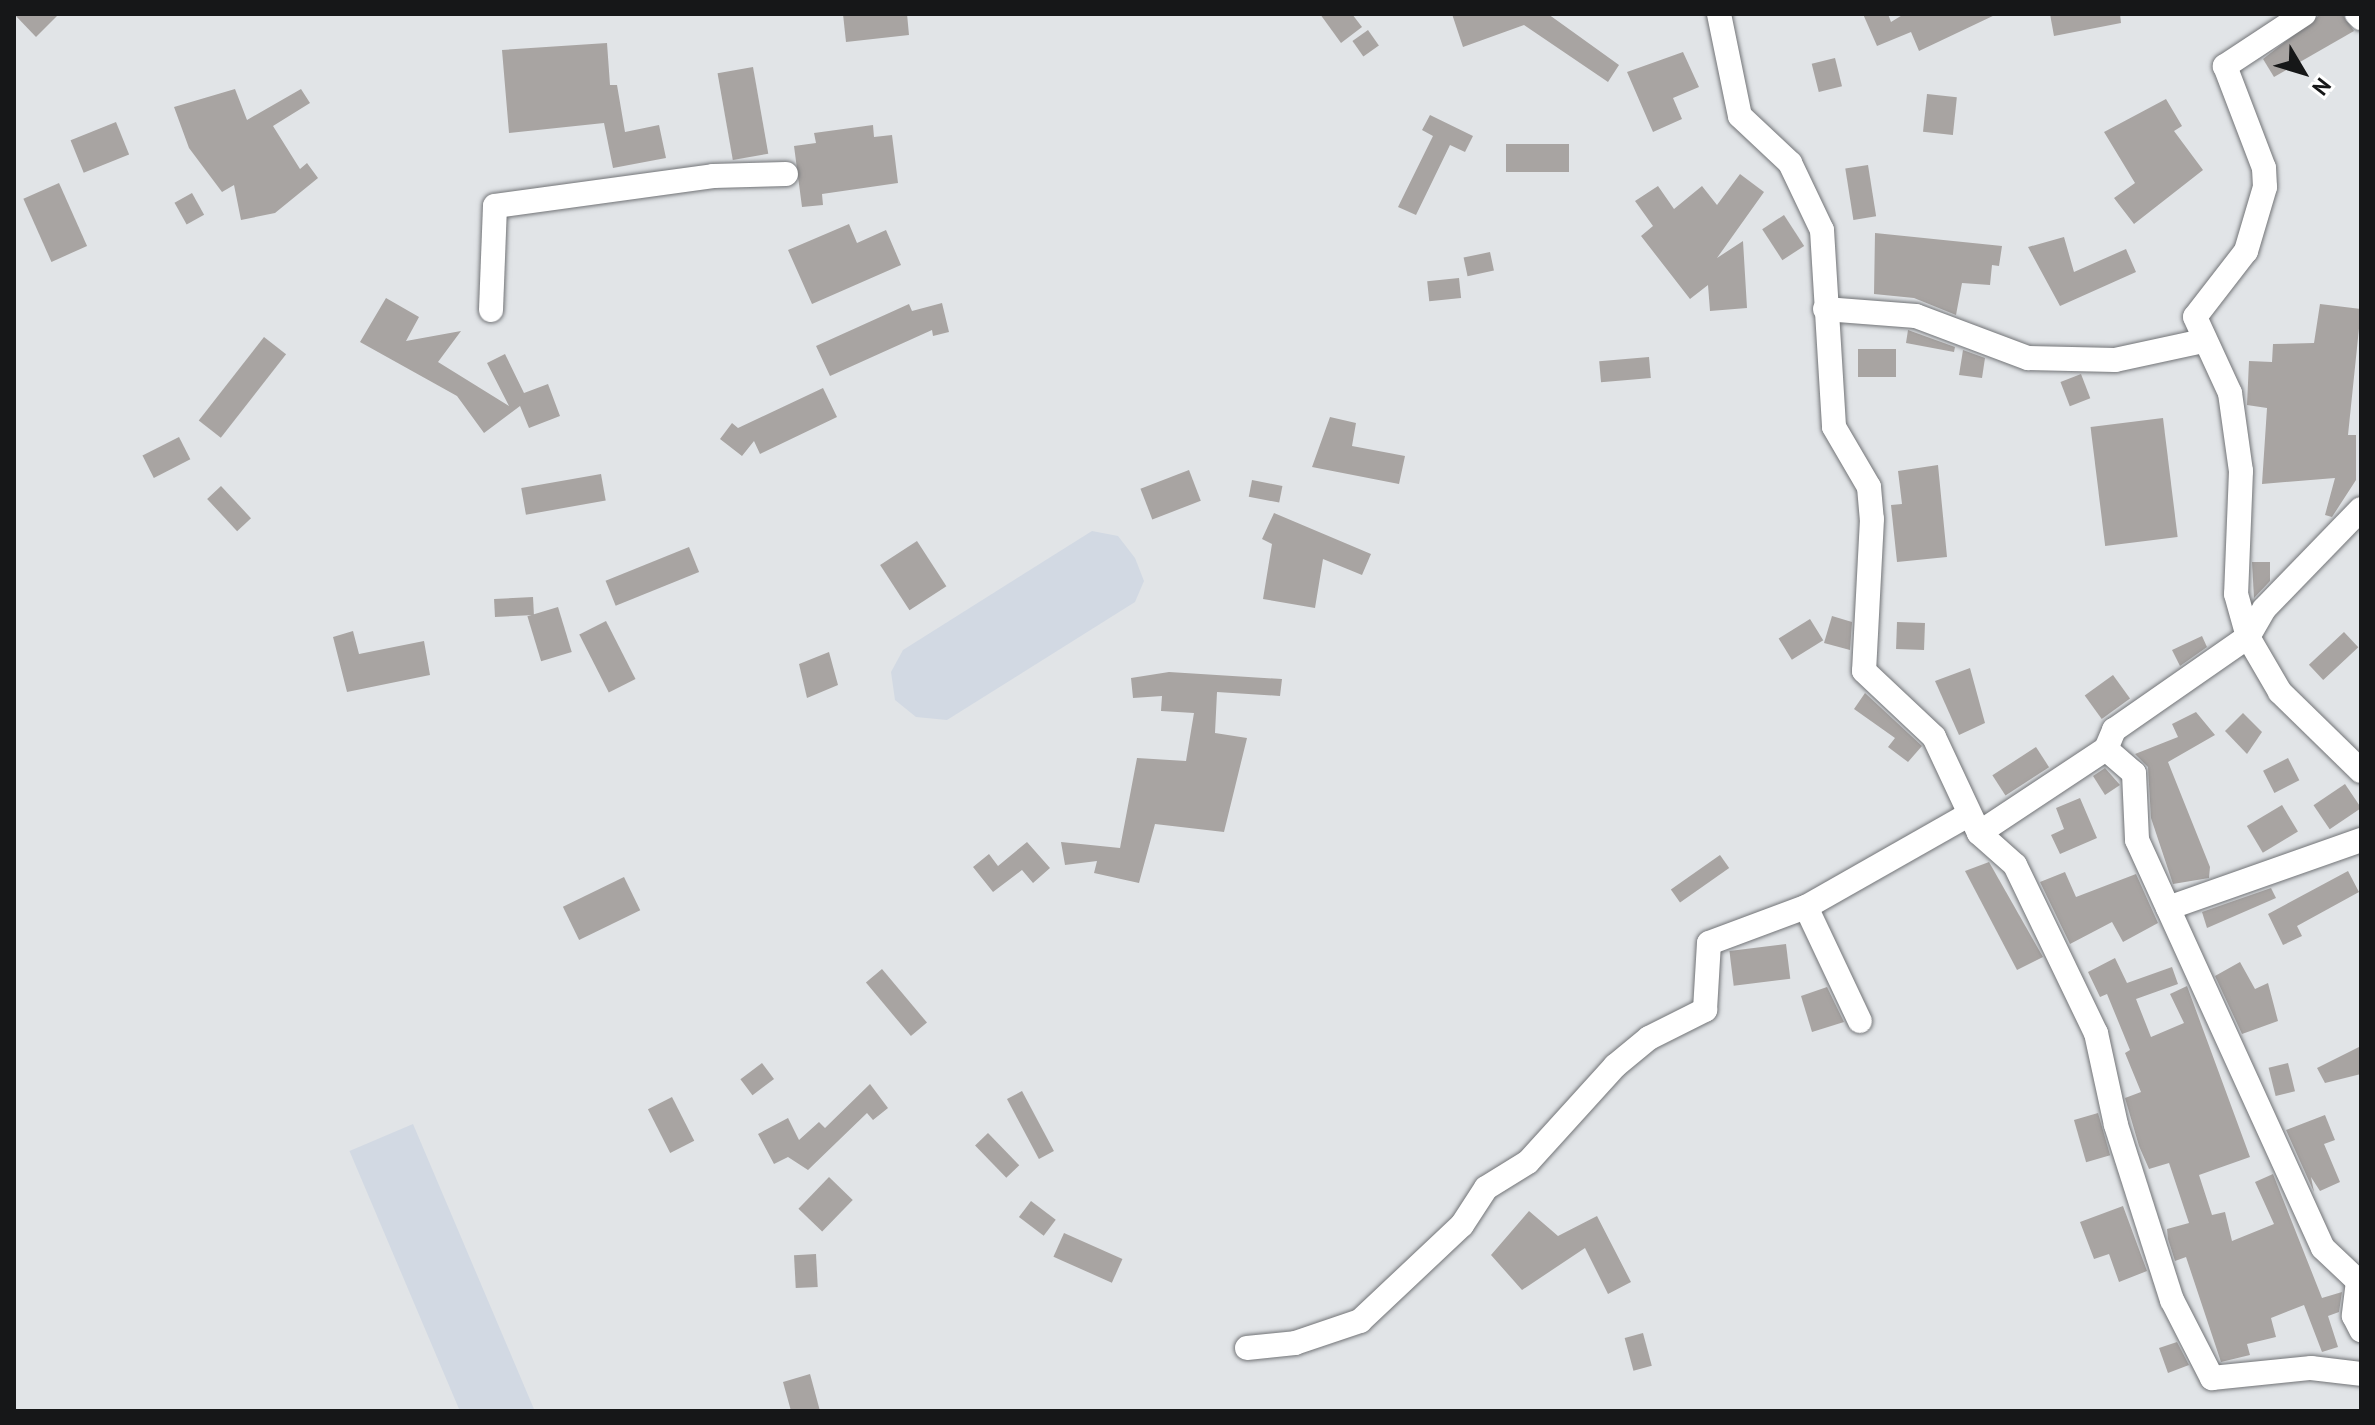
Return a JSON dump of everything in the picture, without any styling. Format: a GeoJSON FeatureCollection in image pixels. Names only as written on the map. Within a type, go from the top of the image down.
{"type":"FeatureCollection","features":[{"type":"Feature","properties":{"kind":"street"},"geometry":{"type":"LineString","coordinates":[[1719,14],[1740,116],[1790,163],[1822,230],[1834,427],[1869,487],[1864,671],[1934,737],[1973,824],[2015,865],[2096,1033],[2116,1125],[2172,1300],[2212,1378],[2311,1368],[2361,1374]]}},
{"type":"Feature","properties":{"kind":"street"},"geometry":{"type":"LineString","coordinates":[[2304,14],[2225,66],[2264,168],[2265,187],[2246,251],[2201,302],[2195,317],[2203,341],[2230,393],[2241,471],[2236,594],[2248,637],[2280,692],[2361,771]]}},
{"type":"Feature","properties":{"kind":"street"},"geometry":{"type":"LineString","coordinates":[[491,310],[495,206],[713,176],[786,174]]}},
{"type":"Feature","properties":{"kind":"street"},"geometry":{"type":"LineString","coordinates":[[1825,309],[1916,316],[2028,358],[2115,360],[2203,341]]}},
{"type":"Feature","properties":{"kind":"street"},"geometry":{"type":"LineString","coordinates":[[1247,1348],[1295,1343],[1360,1321],[1462,1225],[1486,1188],[1528,1162],[1615,1066],[1649,1038],[1705,1010],[1709,943],[1806,907],[1973,824],[2106,749],[2114,730],[2248,637],[2264,609],[2361,509]]}},
{"type":"Feature","properties":{"kind":"street"},"geometry":{"type":"LineString","coordinates":[[2106,749],[2134,773],[2137,840],[2323,1248],[2358,1281],[2354,1316],[2361,1330]]}},
{"type":"Feature","properties":{"kind":"street"},"geometry":{"type":"LineString","coordinates":[[2168,908],[2361,840]]}},
{"type":"Feature","properties":{"kind":"street"},"geometry":{"type":"LineString","coordinates":[[1806,907],[1860,1021]]}},
{"type":"Feature","properties":{"kind":"shaded area"},"geometry":{"type":"Polygon","coordinates":[[[1092,531],[1118,536],[1135,558],[1144,581],[1135,602],[947,720],[916,717],[895,700],[891,672],[903,650],[1092,531]]]}},
{"type":"Feature","properties":{"kind":"shaded area"},"geometry":{"type":"Polygon","coordinates":[[[413,1124],[535,1411],[460,1411],[349,1151],[413,1124]]]}},
{"type":"Feature","properties":{"kind":"building"},"geometry":{"type":"Polygon","coordinates":[[[14,14],[59,14],[36,37],[14,14]]]}},
{"type":"Feature","properties":{"kind":"building"},"geometry":{"type":"Polygon","coordinates":[[[843,14],[907,14],[909,35],[846,42],[843,14]]]}},
{"type":"Feature","properties":{"kind":"building"},"geometry":{"type":"Polygon","coordinates":[[[1320,14],[1352,14],[1362,27],[1341,43],[1320,14]]]}},
{"type":"Feature","properties":{"kind":"building"},"geometry":{"type":"Polygon","coordinates":[[[1452,14],[1548,14],[1619,65],[1608,82],[1524,25],[1463,47],[1452,14]]]}},
{"type":"Feature","properties":{"kind":"building"},"geometry":{"type":"Polygon","coordinates":[[[1863,14],[1888,14],[1891,22],[1904,14],[1997,14],[1919,51],[1911,32],[1877,46],[1863,14]]]}},
{"type":"Feature","properties":{"kind":"building"},"geometry":{"type":"Polygon","coordinates":[[[2050,14],[2120,14],[2121,23],[2054,36],[2050,14]]]}},
{"type":"Feature","properties":{"kind":"building"},"geometry":{"type":"Polygon","coordinates":[[[2321,14],[2342,14],[2354,31],[2274,77],[2263,59],[2321,14]]]}},
{"type":"Feature","properties":{"kind":"building"},"geometry":{"type":"Polygon","coordinates":[[[1368,30],[1379,46],[1363,56],[1352,41],[1368,30]]]}},
{"type":"Feature","properties":{"kind":"building"},"geometry":{"type":"Polygon","coordinates":[[[607,43],[610,85],[617,85],[625,132],[659,125],[666,158],[613,168],[604,123],[509,133],[502,50],[607,43]]]}},
{"type":"Feature","properties":{"kind":"building"},"geometry":{"type":"Polygon","coordinates":[[[1683,52],[1699,87],[1673,98],[1682,119],[1653,132],[1627,72],[1683,52]]]}},
{"type":"Feature","properties":{"kind":"building"},"geometry":{"type":"Polygon","coordinates":[[[1835,58],[1842,86],[1819,92],[1812,64],[1835,58]]]}},
{"type":"Feature","properties":{"kind":"building"},"geometry":{"type":"Polygon","coordinates":[[[753,67],[768,154],[733,160],[718,73],[753,67]]]}},
{"type":"Feature","properties":{"kind":"building"},"geometry":{"type":"Polygon","coordinates":[[[235,89],[247,120],[301,89],[310,103],[273,126],[300,169],[307,163],[318,178],[275,213],[241,220],[234,185],[222,192],[189,148],[174,107],[235,89]]]}},
{"type":"Feature","properties":{"kind":"building"},"geometry":{"type":"Polygon","coordinates":[[[1927,94],[1957,97],[1953,135],[1923,132],[1927,94]]]}},
{"type":"Feature","properties":{"kind":"building"},"geometry":{"type":"Polygon","coordinates":[[[2166,99],[2182,126],[2174,131],[2203,170],[2134,224],[2114,198],[2135,183],[2104,132],[2166,99]]]}},
{"type":"Feature","properties":{"kind":"building"},"geometry":{"type":"Polygon","coordinates":[[[1430,115],[1473,136],[1465,152],[1450,145],[1416,215],[1398,207],[1433,136],[1422,130],[1430,115]]]}},
{"type":"Feature","properties":{"kind":"building"},"geometry":{"type":"Polygon","coordinates":[[[116,122],[129,154],[84,173],[71,140],[116,122]]]}},
{"type":"Feature","properties":{"kind":"building"},"geometry":{"type":"Polygon","coordinates":[[[873,125],[874,137],[892,135],[898,183],[822,194],[823,205],[802,207],[794,146],[816,143],[814,133],[873,125]]]}},
{"type":"Feature","properties":{"kind":"building"},"geometry":{"type":"Polygon","coordinates":[[[1506,144],[1569,144],[1569,172],[1506,172],[1506,144]]]}},
{"type":"Feature","properties":{"kind":"building"},"geometry":{"type":"Polygon","coordinates":[[[1868,165],[1876,216],[1853,220],[1845,169],[1868,165]]]}},
{"type":"Feature","properties":{"kind":"building"},"geometry":{"type":"Polygon","coordinates":[[[1740,174],[1764,192],[1717,258],[1743,241],[1747,308],[1710,311],[1708,285],[1690,299],[1641,236],[1653,226],[1635,201],[1658,186],[1674,209],[1702,186],[1717,205],[1740,174]]]}},
{"type":"Feature","properties":{"kind":"building"},"geometry":{"type":"Polygon","coordinates":[[[59,183],[87,246],[51,262],[23,199],[59,183]]]}},
{"type":"Feature","properties":{"kind":"building"},"geometry":{"type":"Polygon","coordinates":[[[192,193],[204,215],[187,225],[175,203],[192,193]]]}},
{"type":"Feature","properties":{"kind":"building"},"geometry":{"type":"Polygon","coordinates":[[[1784,215],[1804,246],[1782,260],[1762,229],[1784,215]]]}},
{"type":"Feature","properties":{"kind":"building"},"geometry":{"type":"Polygon","coordinates":[[[849,224],[857,243],[886,230],[901,265],[812,304],[788,250],[849,224]]]}},
{"type":"Feature","properties":{"kind":"building"},"geometry":{"type":"Polygon","coordinates":[[[1875,233],[2002,246],[1999,266],[1992,265],[1990,285],[1962,283],[1956,315],[1914,298],[1874,294],[1875,233]]]}},
{"type":"Feature","properties":{"kind":"building"},"geometry":{"type":"Polygon","coordinates":[[[2064,237],[2074,272],[2126,249],[2136,272],[2060,306],[2028,247],[2064,237]]]}},
{"type":"Feature","properties":{"kind":"building"},"geometry":{"type":"Polygon","coordinates":[[[1490,252],[1494,271],[1468,276],[1464,258],[1490,252]]]}},
{"type":"Feature","properties":{"kind":"building"},"geometry":{"type":"Polygon","coordinates":[[[1459,278],[1461,298],[1429,301],[1427,281],[1459,278]]]}},
{"type":"Feature","properties":{"kind":"building"},"geometry":{"type":"Polygon","coordinates":[[[386,298],[419,317],[406,341],[461,331],[438,362],[509,406],[487,363],[505,354],[524,393],[548,384],[560,416],[529,428],[520,406],[484,433],[457,396],[360,342],[386,298]]]}},
{"type":"Feature","properties":{"kind":"building"},"geometry":{"type":"Polygon","coordinates":[[[942,303],[949,332],[933,336],[932,330],[830,376],[816,346],[909,304],[912,311],[942,303]]]}},
{"type":"Feature","properties":{"kind":"building"},"geometry":{"type":"Polygon","coordinates":[[[2320,304],[2361,309],[2348,435],[2356,435],[2356,480],[2332,517],[2325,515],[2335,478],[2262,484],[2267,408],[2247,405],[2249,361],[2272,362],[2273,344],[2314,343],[2320,304]]]}},
{"type":"Feature","properties":{"kind":"building"},"geometry":{"type":"Polygon","coordinates":[[[1908,330],[1955,347],[1954,352],[1906,343],[1908,330]]]}},
{"type":"Feature","properties":{"kind":"building"},"geometry":{"type":"Polygon","coordinates":[[[264,337],[286,354],[221,438],[199,421],[264,337]]]}},
{"type":"Feature","properties":{"kind":"building"},"geometry":{"type":"Polygon","coordinates":[[[1858,349],[1896,349],[1896,377],[1858,377],[1858,349]]]}},
{"type":"Feature","properties":{"kind":"building"},"geometry":{"type":"Polygon","coordinates":[[[1963,350],[1985,358],[1982,378],[1959,375],[1963,350]]]}},
{"type":"Feature","properties":{"kind":"building"},"geometry":{"type":"Polygon","coordinates":[[[1649,357],[1651,378],[1601,382],[1599,361],[1649,357]]]}},
{"type":"Feature","properties":{"kind":"building"},"geometry":{"type":"Polygon","coordinates":[[[2081,374],[2090,398],[2070,406],[2060,382],[2081,374]]]}},
{"type":"Feature","properties":{"kind":"building"},"geometry":{"type":"Polygon","coordinates":[[[823,388],[837,417],[760,454],[754,441],[742,456],[720,439],[732,423],[738,428],[823,388]]]}},
{"type":"Feature","properties":{"kind":"building"},"geometry":{"type":"Polygon","coordinates":[[[1330,417],[1356,423],[1352,446],[1405,456],[1399,484],[1312,467],[1330,417]]]}},
{"type":"Feature","properties":{"kind":"building"},"geometry":{"type":"Polygon","coordinates":[[[2163,418],[2178,537],[2105,546],[2091,427],[2163,418]]]}},
{"type":"Feature","properties":{"kind":"building"},"geometry":{"type":"Polygon","coordinates":[[[179,437],[190,459],[154,478],[142,456],[179,437]]]}},
{"type":"Feature","properties":{"kind":"building"},"geometry":{"type":"Polygon","coordinates":[[[1938,465],[1947,557],[1897,562],[1891,505],[1902,504],[1898,471],[1938,465]]]}},
{"type":"Feature","properties":{"kind":"building"},"geometry":{"type":"Polygon","coordinates":[[[1189,470],[1201,501],[1152,519],[1140,489],[1189,470]]]}},
{"type":"Feature","properties":{"kind":"building"},"geometry":{"type":"Polygon","coordinates":[[[601,474],[606,501],[526,515],[521,488],[601,474]]]}},
{"type":"Feature","properties":{"kind":"building"},"geometry":{"type":"Polygon","coordinates":[[[1252,480],[1282,486],[1279,503],[1249,497],[1252,480]]]}},
{"type":"Feature","properties":{"kind":"building"},"geometry":{"type":"Polygon","coordinates":[[[221,486],[251,518],[237,531],[207,499],[221,486]]]}},
{"type":"Feature","properties":{"kind":"building"},"geometry":{"type":"Polygon","coordinates":[[[1274,513],[1371,554],[1362,575],[1323,559],[1315,608],[1263,599],[1272,544],[1262,539],[1274,513]]]}},
{"type":"Feature","properties":{"kind":"building"},"geometry":{"type":"Polygon","coordinates":[[[917,541],[946,586],[910,610],[880,565],[917,541]]]}},
{"type":"Feature","properties":{"kind":"building"},"geometry":{"type":"Polygon","coordinates":[[[689,547],[699,572],[616,606],[606,581],[689,547]]]}},
{"type":"Feature","properties":{"kind":"building"},"geometry":{"type":"Polygon","coordinates":[[[2252,562],[2270,562],[2270,581],[2254,598],[2252,562]]]}},
{"type":"Feature","properties":{"kind":"building"},"geometry":{"type":"Polygon","coordinates":[[[533,597],[534,615],[495,617],[494,599],[533,597]]]}},
{"type":"Feature","properties":{"kind":"building"},"geometry":{"type":"Polygon","coordinates":[[[558,607],[572,652],[541,661],[527,616],[558,607]]]}},
{"type":"Feature","properties":{"kind":"building"},"geometry":{"type":"Polygon","coordinates":[[[1832,616],[1852,622],[1850,650],[1824,643],[1832,616]]]}},
{"type":"Feature","properties":{"kind":"building"},"geometry":{"type":"Polygon","coordinates":[[[1810,619],[1823,640],[1792,660],[1779,639],[1810,619]]]}},
{"type":"Feature","properties":{"kind":"building"},"geometry":{"type":"Polygon","coordinates":[[[606,621],[636,679],[609,693],[579,635],[606,621]]]}},
{"type":"Feature","properties":{"kind":"building"},"geometry":{"type":"Polygon","coordinates":[[[1897,622],[1925,623],[1924,650],[1896,649],[1897,622]]]}},
{"type":"Feature","properties":{"kind":"building"},"geometry":{"type":"Polygon","coordinates":[[[353,631],[359,654],[424,641],[430,675],[347,692],[333,637],[353,631]]]}},
{"type":"Feature","properties":{"kind":"building"},"geometry":{"type":"Polygon","coordinates":[[[2344,632],[2358,647],[2323,680],[2309,665],[2344,632]]]}},
{"type":"Feature","properties":{"kind":"building"},"geometry":{"type":"Polygon","coordinates":[[[2202,636],[2207,647],[2180,666],[2172,650],[2202,636]]]}},
{"type":"Feature","properties":{"kind":"building"},"geometry":{"type":"Polygon","coordinates":[[[829,652],[838,685],[807,698],[799,664],[829,652]]]}},
{"type":"Feature","properties":{"kind":"building"},"geometry":{"type":"Polygon","coordinates":[[[1970,668],[1985,723],[1959,735],[1935,681],[1970,668]]]}},
{"type":"Feature","properties":{"kind":"building"},"geometry":{"type":"Polygon","coordinates":[[[1169,672],[1282,679],[1280,696],[1217,692],[1215,733],[1247,738],[1224,832],[1155,824],[1139,883],[1094,873],[1097,861],[1065,865],[1061,842],[1120,848],[1137,758],[1186,761],[1194,713],[1161,711],[1162,696],[1133,698],[1131,678],[1169,672]]]}},
{"type":"Feature","properties":{"kind":"building"},"geometry":{"type":"Polygon","coordinates":[[[2113,675],[2130,698],[2102,719],[2085,696],[2113,675]]]}},
{"type":"Feature","properties":{"kind":"building"},"geometry":{"type":"Polygon","coordinates":[[[1865,693],[1922,746],[1908,762],[1888,747],[1895,738],[1854,709],[1865,693]]]}},
{"type":"Feature","properties":{"kind":"building"},"geometry":{"type":"Polygon","coordinates":[[[2196,712],[2215,735],[2168,762],[2210,867],[2209,878],[2173,884],[2151,818],[2148,767],[2135,754],[2178,737],[2172,724],[2196,712]]]}},
{"type":"Feature","properties":{"kind":"building"},"geometry":{"type":"Polygon","coordinates":[[[2243,713],[2262,732],[2247,754],[2225,731],[2243,713]]]}},
{"type":"Feature","properties":{"kind":"building"},"geometry":{"type":"Polygon","coordinates":[[[2036,747],[2049,767],[2005,795],[1992,775],[2036,747]]]}},
{"type":"Feature","properties":{"kind":"building"},"geometry":{"type":"Polygon","coordinates":[[[2288,758],[2299,780],[2274,793],[2263,771],[2288,758]]]}},
{"type":"Feature","properties":{"kind":"building"},"geometry":{"type":"Polygon","coordinates":[[[2105,768],[2120,785],[2105,795],[2093,776],[2105,768]]]}},
{"type":"Feature","properties":{"kind":"building"},"geometry":{"type":"Polygon","coordinates":[[[2345,784],[2361,808],[2330,829],[2313,805],[2345,784]]]}},
{"type":"Feature","properties":{"kind":"building"},"geometry":{"type":"Polygon","coordinates":[[[2080,798],[2097,838],[2060,854],[2051,835],[2064,829],[2056,808],[2080,798]]]}},
{"type":"Feature","properties":{"kind":"building"},"geometry":{"type":"Polygon","coordinates":[[[2282,805],[2298,832],[2263,853],[2247,826],[2282,805]]]}},
{"type":"Feature","properties":{"kind":"building"},"geometry":{"type":"Polygon","coordinates":[[[1027,842],[1050,868],[1033,883],[1022,870],[993,892],[973,867],[989,854],[998,866],[1027,842]]]}},
{"type":"Feature","properties":{"kind":"building"},"geometry":{"type":"Polygon","coordinates":[[[1720,855],[1729,868],[1680,903],[1671,889],[1720,855]]]}},
{"type":"Feature","properties":{"kind":"building"},"geometry":{"type":"Polygon","coordinates":[[[1989,862],[2043,957],[2017,970],[1965,871],[1989,862]]]}},
{"type":"Feature","properties":{"kind":"building"},"geometry":{"type":"Polygon","coordinates":[[[2348,871],[2359,892],[2297,926],[2302,936],[2283,945],[2268,914],[2348,871]]]}},
{"type":"Feature","properties":{"kind":"building"},"geometry":{"type":"Polygon","coordinates":[[[2065,872],[2076,897],[2136,874],[2158,923],[2123,942],[2112,922],[2070,944],[2040,882],[2065,872]]]}},
{"type":"Feature","properties":{"kind":"building"},"geometry":{"type":"Polygon","coordinates":[[[624,877],[640,910],[579,940],[563,907],[624,877]]]}},
{"type":"Feature","properties":{"kind":"building"},"geometry":{"type":"Polygon","coordinates":[[[2271,888],[2276,898],[2207,928],[2202,912],[2271,888]]]}},
{"type":"Feature","properties":{"kind":"building"},"geometry":{"type":"Polygon","coordinates":[[[1786,944],[1790,979],[1734,986],[1729,951],[1786,944]]]}},
{"type":"Feature","properties":{"kind":"building"},"geometry":{"type":"Polygon","coordinates":[[[2115,958],[2127,983],[2172,967],[2178,984],[2136,999],[2151,1037],[2184,1023],[2170,994],[2187,986],[2250,1157],[2199,1175],[2212,1215],[2225,1212],[2232,1241],[2274,1224],[2255,1182],[2273,1174],[2322,1298],[2342,1292],[2339,1312],[2328,1316],[2338,1347],[2322,1352],[2304,1305],[2271,1318],[2276,1337],[2247,1344],[2250,1355],[2221,1362],[2186,1257],[2175,1261],[2168,1239],[2167,1229],[2189,1223],[2169,1163],[2149,1169],[2139,1146],[2125,1098],[2141,1092],[2125,1053],[2130,1050],[2107,994],[2100,997],[2088,972],[2115,958]]]}},
{"type":"Feature","properties":{"kind":"building"},"geometry":{"type":"Polygon","coordinates":[[[2240,962],[2255,989],[2268,983],[2278,1021],[2242,1034],[2215,976],[2240,962]]]}},
{"type":"Feature","properties":{"kind":"building"},"geometry":{"type":"Polygon","coordinates":[[[882,969],[927,1023],[911,1036],[866,982],[882,969]]]}},
{"type":"Feature","properties":{"kind":"building"},"geometry":{"type":"Polygon","coordinates":[[[1827,987],[1844,1022],[1812,1032],[1801,996],[1827,987]]]}},
{"type":"Feature","properties":{"kind":"building"},"geometry":{"type":"Polygon","coordinates":[[[2361,1046],[2361,1074],[2325,1083],[2317,1068],[2361,1046]]]}},
{"type":"Feature","properties":{"kind":"building"},"geometry":{"type":"Polygon","coordinates":[[[762,1063],[774,1079],[752,1095],[740,1079],[762,1063]]]}},
{"type":"Feature","properties":{"kind":"building"},"geometry":{"type":"Polygon","coordinates":[[[2288,1063],[2295,1091],[2276,1096],[2269,1068],[2288,1063]]]}},
{"type":"Feature","properties":{"kind":"building"},"geometry":{"type":"Polygon","coordinates":[[[870,1084],[888,1108],[873,1120],[867,1113],[808,1170],[788,1157],[774,1164],[758,1134],[788,1118],[799,1140],[819,1122],[825,1128],[870,1084]]]}},
{"type":"Feature","properties":{"kind":"building"},"geometry":{"type":"Polygon","coordinates":[[[1022,1091],[1054,1151],[1039,1159],[1007,1099],[1022,1091]]]}},
{"type":"Feature","properties":{"kind":"building"},"geometry":{"type":"Polygon","coordinates":[[[672,1097],[694,1141],[670,1153],[648,1109],[672,1097]]]}},
{"type":"Feature","properties":{"kind":"building"},"geometry":{"type":"Polygon","coordinates":[[[2098,1113],[2110,1155],[2086,1162],[2074,1120],[2098,1113]]]}},
{"type":"Feature","properties":{"kind":"building"},"geometry":{"type":"Polygon","coordinates":[[[2325,1115],[2335,1140],[2324,1144],[2340,1182],[2320,1191],[2311,1177],[2314,1192],[2286,1130],[2325,1115]]]}},
{"type":"Feature","properties":{"kind":"building"},"geometry":{"type":"Polygon","coordinates":[[[988,1133],[1019,1165],[1006,1178],[975,1146],[988,1133]]]}},
{"type":"Feature","properties":{"kind":"building"},"geometry":{"type":"Polygon","coordinates":[[[829,1177],[853,1200],[822,1232],[798,1209],[829,1177]]]}},
{"type":"Feature","properties":{"kind":"building"},"geometry":{"type":"Polygon","coordinates":[[[1031,1201],[1056,1220],[1044,1236],[1019,1217],[1031,1201]]]}},
{"type":"Feature","properties":{"kind":"building"},"geometry":{"type":"Polygon","coordinates":[[[2123,1206],[2147,1271],[2119,1282],[2109,1254],[2094,1259],[2080,1222],[2123,1206]]]}},
{"type":"Feature","properties":{"kind":"building"},"geometry":{"type":"Polygon","coordinates":[[[1529,1211],[1558,1236],[1597,1216],[1631,1282],[1608,1294],[1585,1248],[1522,1290],[1491,1255],[1529,1211]]]}},
{"type":"Feature","properties":{"kind":"building"},"geometry":{"type":"Polygon","coordinates":[[[1064,1233],[1122,1259],[1112,1283],[1053,1257],[1064,1233]]]}},
{"type":"Feature","properties":{"kind":"building"},"geometry":{"type":"Polygon","coordinates":[[[816,1254],[818,1287],[796,1288],[794,1255],[816,1254]]]}},
{"type":"Feature","properties":{"kind":"building"},"geometry":{"type":"Polygon","coordinates":[[[1643,1333],[1652,1366],[1633,1371],[1625,1338],[1643,1333]]]}},
{"type":"Feature","properties":{"kind":"building"},"geometry":{"type":"Polygon","coordinates":[[[2177,1342],[2189,1365],[2168,1373],[2159,1348],[2177,1342]]]}},
{"type":"Feature","properties":{"kind":"building"},"geometry":{"type":"Polygon","coordinates":[[[810,1374],[820,1411],[791,1411],[783,1382],[810,1374]]]}}]}
